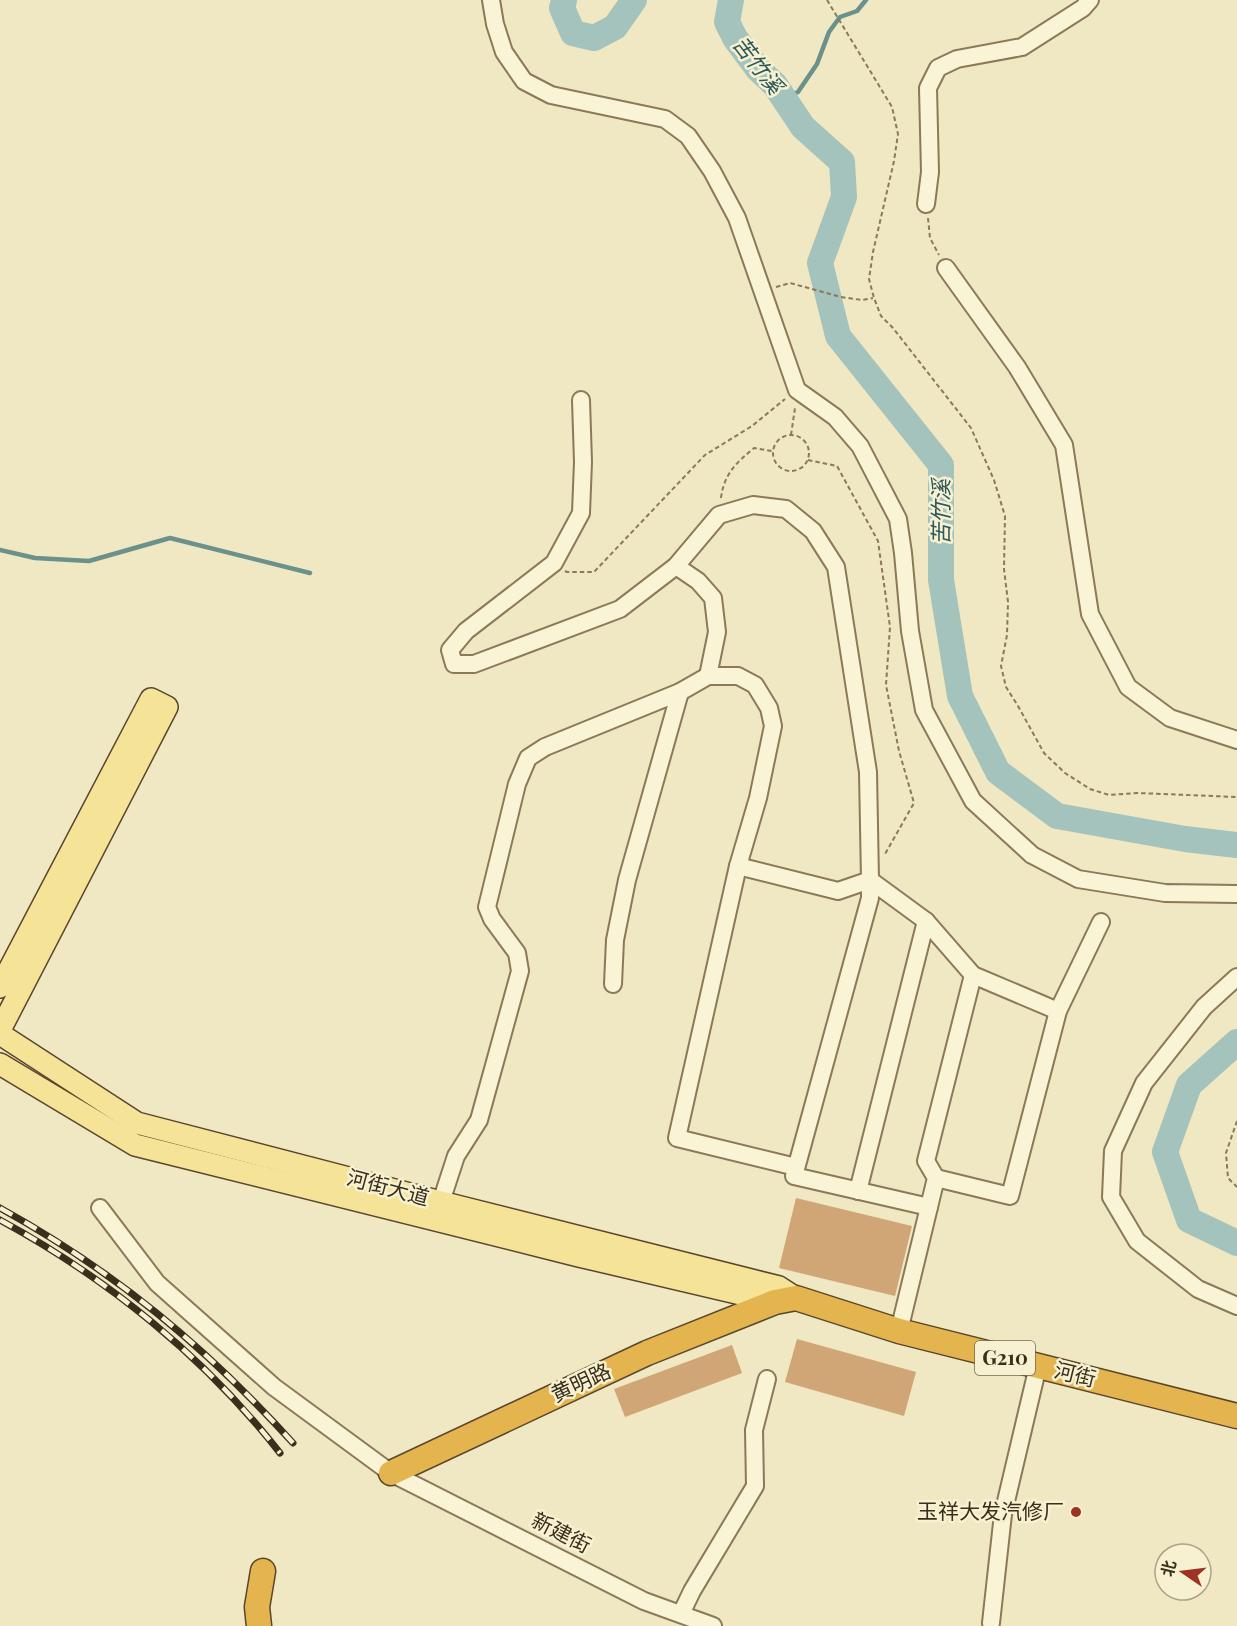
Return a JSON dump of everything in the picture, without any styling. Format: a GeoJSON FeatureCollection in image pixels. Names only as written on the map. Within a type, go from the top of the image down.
{"type":"FeatureCollection","features":[{"type":"Feature","properties":{"kind":"highway","name":"河街"},"geometry":{"type":"LineString","coordinates":[[785,1300],[1237,1416]]}},
{"type":"Feature","properties":{"kind":"highway","name":"黄明路"},"geometry":{"type":"LineString","coordinates":[[391,1473],[646,1353],[785,1300]]}},
{"type":"Feature","properties":{"kind":"highway"},"geometry":{"type":"LineString","coordinates":[[258,1626],[257,1607],[263,1571]]}},
{"type":"Feature","properties":{"kind":"main road"},"geometry":{"type":"LineString","coordinates":[[0,987],[151,699],[167,707],[0,1032]]}},
{"type":"Feature","properties":{"kind":"main road","name":"河街大道"},"geometry":{"type":"LineString","coordinates":[[0,1032],[137,1123],[778,1287],[785,1300]]}},
{"type":"Feature","properties":{"kind":"main road","name":"河街大道"},"geometry":{"type":"LineString","coordinates":[[0,1064],[135,1145],[579,1256],[785,1300]]}},
{"type":"Feature","properties":{"kind":"street"},"geometry":{"type":"LineString","coordinates":[[491,0],[495,24],[504,52],[524,81],[551,95],[665,119],[688,136],[712,171],[737,218],[797,390],[835,417],[860,446],[898,519],[910,631],[924,710],[973,801],[1032,855],[1078,879],[1166,893],[1237,894]]}},
{"type":"Feature","properties":{"kind":"street"},"geometry":{"type":"LineString","coordinates":[[926,204],[930,172],[928,88],[938,68],[957,59],[1022,47],[1083,8],[1090,0]]}},
{"type":"Feature","properties":{"kind":"street"},"geometry":{"type":"LineString","coordinates":[[946,268],[1017,367],[1064,445],[1090,614],[1128,687],[1170,718],[1237,740]]}},
{"type":"Feature","properties":{"kind":"street"},"geometry":{"type":"LineString","coordinates":[[580,400],[583,462],[581,513],[555,563],[466,631],[450,650],[454,664],[474,664],[620,609],[676,566],[719,515],[753,505],[786,510],[813,531],[836,567],[868,772],[870,898],[794,1176],[929,1207]]}},
{"type":"Feature","properties":{"kind":"street"},"geometry":{"type":"LineString","coordinates":[[676,566],[698,581],[713,598],[717,632],[708,676]]}},
{"type":"Feature","properties":{"kind":"street"},"geometry":{"type":"LineString","coordinates":[[441,1202],[456,1156],[479,1120],[520,971],[517,953],[492,919],[487,907],[517,784],[528,758],[545,747],[680,692],[708,676],[738,676],[755,685],[769,708],[773,726],[758,798],[738,866],[677,1138],[796,1167]]}},
{"type":"Feature","properties":{"kind":"street"},"geometry":{"type":"LineString","coordinates":[[613,984],[615,940],[627,880],[680,692]]}},
{"type":"Feature","properties":{"kind":"street"},"geometry":{"type":"LineString","coordinates":[[738,866],[838,891],[870,880]]}},
{"type":"Feature","properties":{"kind":"street"},"geometry":{"type":"LineString","coordinates":[[870,880],[926,921],[974,975],[1058,1011]]}},
{"type":"Feature","properties":{"kind":"street"},"geometry":{"type":"LineString","coordinates":[[858,1191],[926,921]]}},
{"type":"Feature","properties":{"kind":"street"},"geometry":{"type":"LineString","coordinates":[[936,1178],[1010,1196],[1058,1011],[1101,922]]}},
{"type":"Feature","properties":{"kind":"street"},"geometry":{"type":"LineString","coordinates":[[899,1331],[936,1178],[926,1161],[974,975]]}},
{"type":"Feature","properties":{"kind":"street"},"geometry":{"type":"LineString","coordinates":[[1237,977],[1204,1006],[1144,1083],[1113,1151],[1111,1197],[1137,1241],[1198,1289],[1237,1306]]}},
{"type":"Feature","properties":{"kind":"street","name":"新建街"},"geometry":{"type":"LineString","coordinates":[[100,1208],[157,1282],[274,1387],[391,1473],[644,1601],[688,1619],[713,1626]]}},
{"type":"Feature","properties":{"kind":"street"},"geometry":{"type":"LineString","coordinates":[[991,1623],[1003,1514],[1038,1366]]}},
{"type":"Feature","properties":{"kind":"street"},"geometry":{"type":"LineString","coordinates":[[688,1619],[692,1590],[756,1486],[754,1430],[767,1378]]}},
{"type":"Feature","properties":{"kind":"path"},"geometry":{"type":"LineString","coordinates":[[827,0],[892,107],[898,134],[869,279],[874,298],[881,316],[893,328],[971,428],[1005,516],[1004,568],[1008,602],[1007,635],[1001,666],[1006,687],[1044,753],[1065,773],[1089,789],[1109,795],[1138,793],[1237,797]]}},
{"type":"Feature","properties":{"kind":"path"},"geometry":{"type":"LineString","coordinates":[[926,204],[930,238],[946,268]]}},
{"type":"Feature","properties":{"kind":"path"},"geometry":{"type":"LineString","coordinates":[[762,290],[790,284],[841,297],[862,300],[874,298]]}},
{"type":"Feature","properties":{"kind":"path"},"geometry":{"type":"LineString","coordinates":[[791,435],[797,390]]}},
{"type":"Feature","properties":{"kind":"path"},"geometry":{"type":"LineString","coordinates":[[555,563],[567,572],[594,572],[705,455],[752,426],[797,390]]}},
{"type":"Feature","properties":{"kind":"path"},"geometry":{"type":"LineString","coordinates":[[791,435],[797,436],[806,443],[809,448],[808,460],[801,469],[784,471],[775,463],[772,451],[781,438],[791,435]]}},
{"type":"Feature","properties":{"kind":"path"},"geometry":{"type":"LineString","coordinates":[[719,515],[722,488],[735,464],[754,448],[772,451]]}},
{"type":"Feature","properties":{"kind":"path"},"geometry":{"type":"LineString","coordinates":[[808,460],[837,466],[878,541],[890,627],[886,684],[899,751],[914,803],[870,880]]}},
{"type":"Feature","properties":{"kind":"path"},"geometry":{"type":"LineString","coordinates":[[1237,1121],[1226,1153],[1228,1178],[1237,1187]]}},
{"type":"Feature","properties":{"kind":"building"},"geometry":{"type":"Polygon","coordinates":[[[796,1198],[912,1226],[895,1296],[779,1268],[796,1198]]]}},
{"type":"Feature","properties":{"kind":"building"},"geometry":{"type":"Polygon","coordinates":[[[797,1339],[916,1372],[904,1416],[785,1382],[797,1339]]]}},
{"type":"Feature","properties":{"kind":"building"},"geometry":{"type":"Polygon","coordinates":[[[732,1345],[742,1373],[625,1417],[614,1389],[732,1345]]]}},
{"type":"Feature","properties":{"kind":"waterway","name":"苦竹溪"},"geometry":{"type":"LineString","coordinates":[[564,0],[562,8],[573,33],[594,38],[615,27],[634,0]]}},
{"type":"Feature","properties":{"kind":"waterway","name":"苦竹溪"},"geometry":{"type":"LineString","coordinates":[[731,0],[727,22],[735,38],[758,69],[775,85],[803,127],[842,162],[844,197],[820,263],[838,336],[941,465],[941,580],[960,696],[998,772],[1057,816],[1185,839],[1237,845]]}},
{"type":"Feature","properties":{"kind":"waterway"},"geometry":{"type":"LineString","coordinates":[[784,98],[798,92],[817,64],[829,32],[840,17],[857,11],[866,0]]}},
{"type":"Feature","properties":{"kind":"waterway"},"geometry":{"type":"LineString","coordinates":[[0,550],[35,558],[89,561],[170,538],[310,573]]}},
{"type":"Feature","properties":{"kind":"waterway","name":"苦竹溪"},"geometry":{"type":"LineString","coordinates":[[1237,1042],[1189,1085],[1165,1152],[1189,1220],[1237,1243]]}},
{"type":"Feature","properties":{"kind":"railway"},"geometry":{"type":"LineString","coordinates":[[0,1208],[42,1232],[120,1284],[226,1374],[293,1443]]}},
{"type":"Feature","properties":{"kind":"railway"},"geometry":{"type":"LineString","coordinates":[[0,1220],[78,1267],[152,1322],[220,1384],[280,1453]]}},
{"type":"Feature","properties":{"kind":"place","name":"玉祥大发汽修厂"},"geometry":{"type":"Point","coordinates":[1076,1512]}}]}
